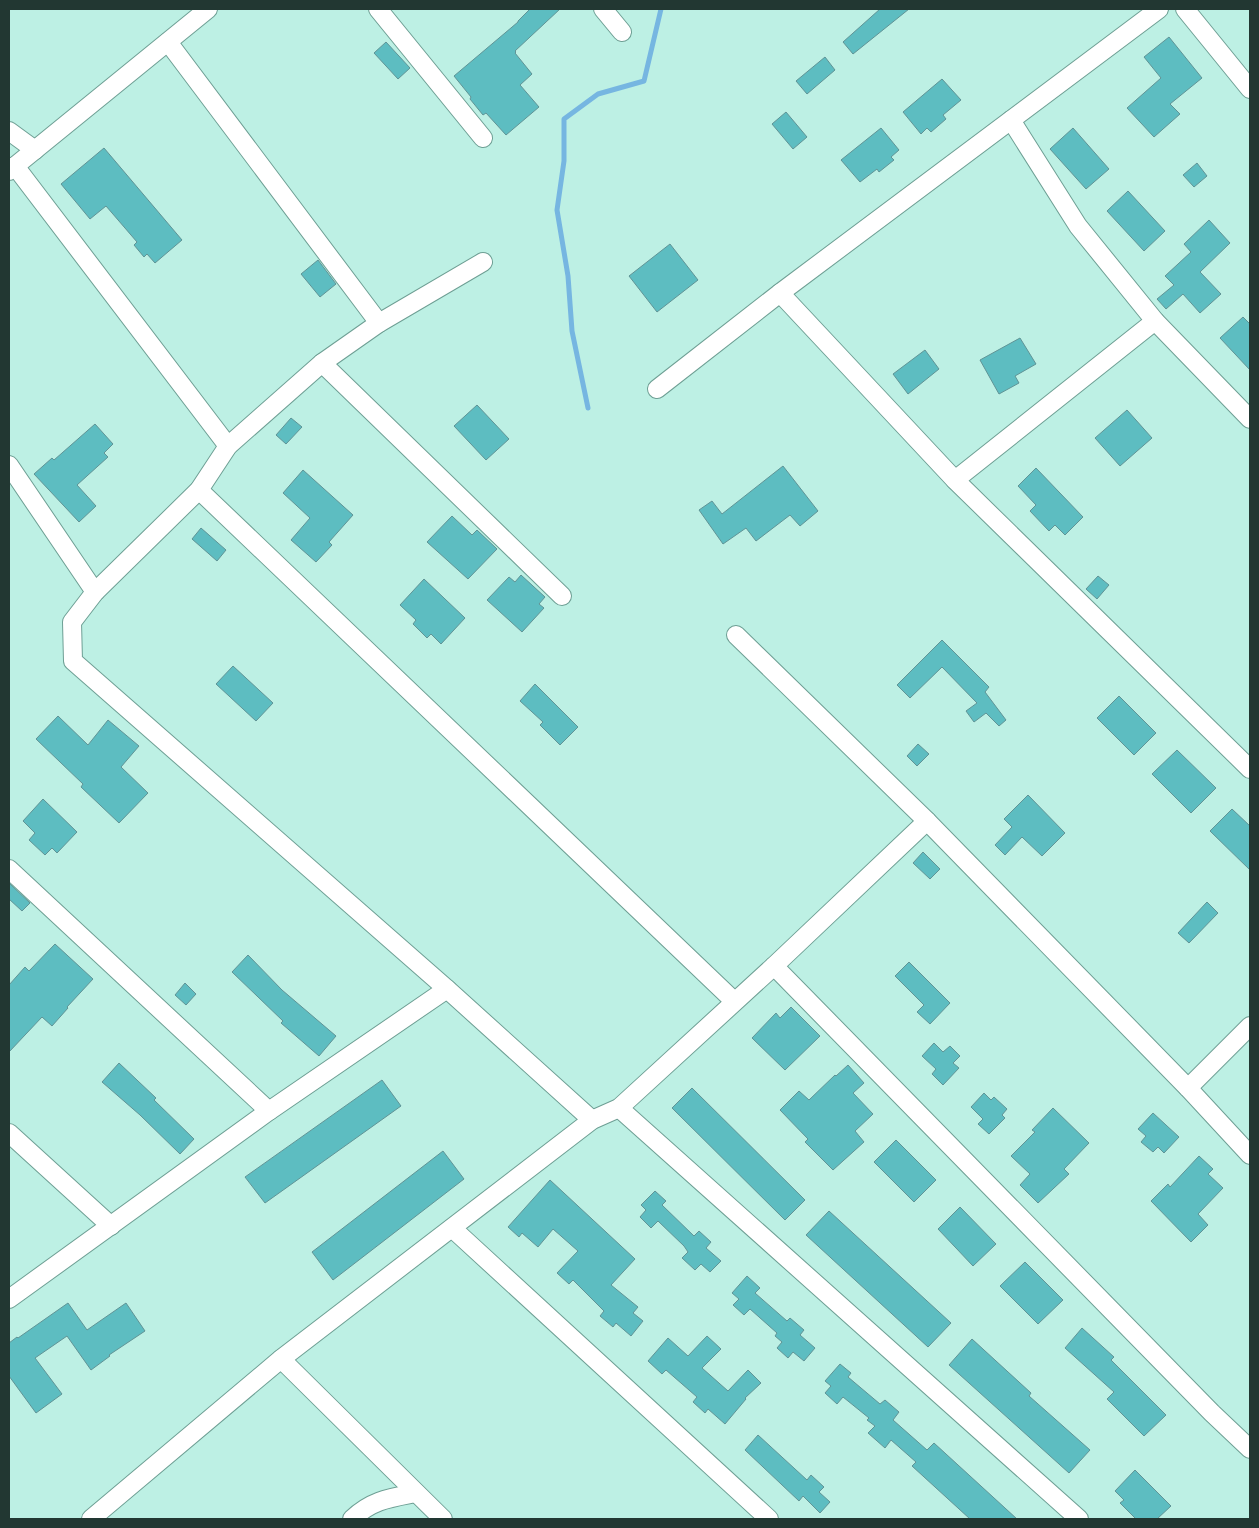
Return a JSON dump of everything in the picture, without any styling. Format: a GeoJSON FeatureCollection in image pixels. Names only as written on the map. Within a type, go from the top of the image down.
{"type":"FeatureCollection","features":[{"type":"Feature","properties":{"kind":"street"},"geometry":{"type":"LineString","coordinates":[[378,9],[483,138]]}},
{"type":"Feature","properties":{"kind":"street"},"geometry":{"type":"LineString","coordinates":[[603,9],[622,32]]}},
{"type":"Feature","properties":{"kind":"street"},"geometry":{"type":"LineString","coordinates":[[657,389],[780,294],[1159,9]]}},
{"type":"Feature","properties":{"kind":"street"},"geometry":{"type":"LineString","coordinates":[[1185,9],[1250,89]]}},
{"type":"Feature","properties":{"kind":"street"},"geometry":{"type":"LineString","coordinates":[[197,12],[168,42],[12,169],[228,446]]}},
{"type":"Feature","properties":{"kind":"street"},"geometry":{"type":"LineString","coordinates":[[168,42],[378,323]]}},
{"type":"Feature","properties":{"kind":"street"},"geometry":{"type":"LineString","coordinates":[[1011,120],[1078,226],[1155,322],[1250,419]]}},
{"type":"Feature","properties":{"kind":"street"},"geometry":{"type":"LineString","coordinates":[[9,131],[35,150]]}},
{"type":"Feature","properties":{"kind":"street"},"geometry":{"type":"LineString","coordinates":[[483,262],[378,323],[322,362],[228,446],[199,490],[95,592],[72,622],[73,661],[592,1120]]}},
{"type":"Feature","properties":{"kind":"street"},"geometry":{"type":"LineString","coordinates":[[780,294],[955,480],[1250,770]]}},
{"type":"Feature","properties":{"kind":"street"},"geometry":{"type":"LineString","coordinates":[[955,480],[1155,322]]}},
{"type":"Feature","properties":{"kind":"street"},"geometry":{"type":"LineString","coordinates":[[322,362],[562,596]]}},
{"type":"Feature","properties":{"kind":"street"},"geometry":{"type":"LineString","coordinates":[[9,465],[95,592]]}},
{"type":"Feature","properties":{"kind":"street"},"geometry":{"type":"LineString","coordinates":[[199,490],[734,1001]]}},
{"type":"Feature","properties":{"kind":"street"},"geometry":{"type":"LineString","coordinates":[[736,635],[927,821],[1188,1088],[1250,1155]]}},
{"type":"Feature","properties":{"kind":"street"},"geometry":{"type":"LineString","coordinates":[[91,1519],[281,1359],[592,1120],[619,1108],[774,966],[927,821]]}},
{"type":"Feature","properties":{"kind":"street"},"geometry":{"type":"LineString","coordinates":[[9,869],[269,1111]]}},
{"type":"Feature","properties":{"kind":"street"},"geometry":{"type":"LineString","coordinates":[[774,966],[1212,1413],[1250,1449]]}},
{"type":"Feature","properties":{"kind":"street"},"geometry":{"type":"LineString","coordinates":[[9,1299],[269,1111],[446,989]]}},
{"type":"Feature","properties":{"kind":"street"},"geometry":{"type":"LineString","coordinates":[[1188,1088],[1250,1026]]}},
{"type":"Feature","properties":{"kind":"street"},"geometry":{"type":"LineString","coordinates":[[619,1108],[1079,1519]]}},
{"type":"Feature","properties":{"kind":"street"},"geometry":{"type":"LineString","coordinates":[[9,1133],[111,1226]]}},
{"type":"Feature","properties":{"kind":"street"},"geometry":{"type":"LineString","coordinates":[[452,1228],[769,1519]]}},
{"type":"Feature","properties":{"kind":"street"},"geometry":{"type":"LineString","coordinates":[[281,1359],[443,1519]]}},
{"type":"Feature","properties":{"kind":"street"},"geometry":{"type":"LineString","coordinates":[[352,1519],[363,1509],[379,1501],[416,1492]]}},
{"type":"Feature","properties":{"kind":"building"},"geometry":{"type":"Polygon","coordinates":[[[530,9],[560,9],[515,51],[532,74],[520,85],[539,107],[506,135],[486,113],[483,115],[454,76],[518,22],[530,9]]]}},
{"type":"Feature","properties":{"kind":"building"},"geometry":{"type":"Polygon","coordinates":[[[880,9],[909,9],[853,54],[843,42],[880,9]]]}},
{"type":"Feature","properties":{"kind":"building"},"geometry":{"type":"Polygon","coordinates":[[[1169,37],[1202,78],[1170,104],[1180,114],[1154,137],[1127,108],[1161,78],[1144,57],[1169,37]]]}},
{"type":"Feature","properties":{"kind":"building"},"geometry":{"type":"Polygon","coordinates":[[[386,42],[410,68],[398,79],[374,53],[386,42]]]}},
{"type":"Feature","properties":{"kind":"building"},"geometry":{"type":"Polygon","coordinates":[[[825,57],[835,70],[807,94],[796,81],[825,57]]]}},
{"type":"Feature","properties":{"kind":"building"},"geometry":{"type":"Polygon","coordinates":[[[942,79],[961,100],[943,115],[946,119],[931,132],[927,128],[921,134],[903,112],[942,79]]]}},
{"type":"Feature","properties":{"kind":"building"},"geometry":{"type":"Polygon","coordinates":[[[786,112],[807,137],[793,149],[772,124],[786,112]]]}},
{"type":"Feature","properties":{"kind":"building"},"geometry":{"type":"Polygon","coordinates":[[[881,128],[899,150],[891,157],[894,160],[879,172],[877,169],[860,182],[841,160],[881,128]]]}},
{"type":"Feature","properties":{"kind":"building"},"geometry":{"type":"Polygon","coordinates":[[[1073,128],[1109,169],[1086,189],[1050,149],[1073,128]]]}},
{"type":"Feature","properties":{"kind":"building"},"geometry":{"type":"Polygon","coordinates":[[[104,148],[182,240],[155,263],[147,254],[144,257],[134,245],[137,242],[106,206],[90,219],[61,184],[104,148]]]}},
{"type":"Feature","properties":{"kind":"building"},"geometry":{"type":"Polygon","coordinates":[[[1197,163],[1207,176],[1194,187],[1183,175],[1197,163]]]}},
{"type":"Feature","properties":{"kind":"building"},"geometry":{"type":"Polygon","coordinates":[[[1128,191],[1165,231],[1144,251],[1107,211],[1128,191]]]}},
{"type":"Feature","properties":{"kind":"building"},"geometry":{"type":"Polygon","coordinates":[[[1209,220],[1230,243],[1200,272],[1221,294],[1200,313],[1183,294],[1166,309],[1157,299],[1174,285],[1165,276],[1191,252],[1184,244],[1209,220]]]}},
{"type":"Feature","properties":{"kind":"building"},"geometry":{"type":"Polygon","coordinates":[[[670,244],[698,280],[657,312],[629,276],[670,244]]]}},
{"type":"Feature","properties":{"kind":"building"},"geometry":{"type":"Polygon","coordinates":[[[318,260],[336,284],[320,297],[301,274],[318,260]]]}},
{"type":"Feature","properties":{"kind":"building"},"geometry":{"type":"Polygon","coordinates":[[[1243,317],[1250,324],[1250,370],[1220,338],[1243,317]]]}},
{"type":"Feature","properties":{"kind":"building"},"geometry":{"type":"Polygon","coordinates":[[[1020,338],[1036,364],[1015,376],[1019,383],[999,394],[980,360],[1020,338]]]}},
{"type":"Feature","properties":{"kind":"building"},"geometry":{"type":"Polygon","coordinates":[[[925,350],[939,369],[908,394],[893,374],[925,350]]]}},
{"type":"Feature","properties":{"kind":"building"},"geometry":{"type":"Polygon","coordinates":[[[477,405],[509,439],[486,460],[454,426],[477,405]]]}},
{"type":"Feature","properties":{"kind":"building"},"geometry":{"type":"Polygon","coordinates":[[[1127,410],[1152,438],[1120,466],[1095,438],[1127,410]]]}},
{"type":"Feature","properties":{"kind":"building"},"geometry":{"type":"Polygon","coordinates":[[[291,418],[302,427],[286,444],[276,435],[291,418]]]}},
{"type":"Feature","properties":{"kind":"building"},"geometry":{"type":"Polygon","coordinates":[[[95,424],[113,444],[104,453],[108,457],[77,485],[96,506],[79,522],[34,474],[52,458],[54,460],[95,424]]]}},
{"type":"Feature","properties":{"kind":"building"},"geometry":{"type":"Polygon","coordinates":[[[783,466],[818,511],[800,526],[790,515],[756,541],[746,528],[723,544],[699,510],[712,501],[722,514],[783,466]]]}},
{"type":"Feature","properties":{"kind":"building"},"geometry":{"type":"Polygon","coordinates":[[[1036,468],[1083,517],[1065,535],[1055,525],[1049,531],[1030,511],[1036,505],[1018,486],[1036,468]]]}},
{"type":"Feature","properties":{"kind":"building"},"geometry":{"type":"Polygon","coordinates":[[[303,470],[353,515],[329,542],[332,545],[316,562],[291,540],[310,518],[283,493],[303,470]]]}},
{"type":"Feature","properties":{"kind":"building"},"geometry":{"type":"Polygon","coordinates":[[[452,516],[472,535],[477,530],[497,549],[468,579],[427,542],[452,516]]]}},
{"type":"Feature","properties":{"kind":"building"},"geometry":{"type":"Polygon","coordinates":[[[201,528],[226,550],[217,561],[192,539],[201,528]]]}},
{"type":"Feature","properties":{"kind":"building"},"geometry":{"type":"Polygon","coordinates":[[[521,575],[545,597],[539,604],[544,608],[522,632],[487,600],[509,577],[515,582],[521,575]]]}},
{"type":"Feature","properties":{"kind":"building"},"geometry":{"type":"Polygon","coordinates":[[[1098,576],[1109,585],[1097,599],[1086,589],[1098,576]]]}},
{"type":"Feature","properties":{"kind":"building"},"geometry":{"type":"Polygon","coordinates":[[[424,579],[465,618],[441,644],[431,634],[427,638],[413,624],[416,620],[400,605],[424,579]]]}},
{"type":"Feature","properties":{"kind":"building"},"geometry":{"type":"Polygon","coordinates":[[[942,640],[989,687],[985,692],[1006,720],[999,726],[986,713],[974,722],[966,711],[977,703],[942,667],[910,698],[897,685],[942,640]]]}},
{"type":"Feature","properties":{"kind":"building"},"geometry":{"type":"Polygon","coordinates":[[[233,666],[273,703],[256,721],[216,684],[233,666]]]}},
{"type":"Feature","properties":{"kind":"building"},"geometry":{"type":"Polygon","coordinates":[[[535,684],[578,727],[560,745],[540,725],[543,722],[520,701],[535,684]]]}},
{"type":"Feature","properties":{"kind":"building"},"geometry":{"type":"Polygon","coordinates":[[[1119,696],[1156,733],[1134,755],[1097,718],[1119,696]]]}},
{"type":"Feature","properties":{"kind":"building"},"geometry":{"type":"Polygon","coordinates":[[[58,716],[88,745],[108,720],[139,746],[121,767],[148,793],[119,823],[81,787],[83,784],[36,739],[58,716]]]}},
{"type":"Feature","properties":{"kind":"building"},"geometry":{"type":"Polygon","coordinates":[[[918,744],[929,754],[917,766],[907,756],[918,744]]]}},
{"type":"Feature","properties":{"kind":"building"},"geometry":{"type":"Polygon","coordinates":[[[1177,750],[1216,788],[1191,813],[1152,774],[1177,750]]]}},
{"type":"Feature","properties":{"kind":"building"},"geometry":{"type":"Polygon","coordinates":[[[1028,795],[1065,833],[1042,856],[1022,837],[1005,855],[995,845],[1012,827],[1004,819],[1028,795]]]}},
{"type":"Feature","properties":{"kind":"building"},"geometry":{"type":"Polygon","coordinates":[[[43,799],[77,832],[57,853],[52,848],[45,855],[29,840],[35,833],[23,821],[43,799]]]}},
{"type":"Feature","properties":{"kind":"building"},"geometry":{"type":"Polygon","coordinates":[[[1232,809],[1250,826],[1250,870],[1210,831],[1232,809]]]}},
{"type":"Feature","properties":{"kind":"building"},"geometry":{"type":"Polygon","coordinates":[[[923,852],[940,869],[930,879],[913,863],[923,852]]]}},
{"type":"Feature","properties":{"kind":"building"},"geometry":{"type":"Polygon","coordinates":[[[9,883],[30,903],[22,911],[9,899],[9,883]]]}},
{"type":"Feature","properties":{"kind":"building"},"geometry":{"type":"Polygon","coordinates":[[[1207,902],[1218,913],[1189,943],[1178,933],[1207,902]]]}},
{"type":"Feature","properties":{"kind":"building"},"geometry":{"type":"Polygon","coordinates":[[[55,944],[93,979],[52,1026],[42,1017],[9,1052],[9,985],[25,967],[29,971],[55,944]]]}},
{"type":"Feature","properties":{"kind":"building"},"geometry":{"type":"Polygon","coordinates":[[[248,955],[282,990],[336,1036],[319,1056],[281,1023],[283,1021],[232,972],[248,955]]]}},
{"type":"Feature","properties":{"kind":"building"},"geometry":{"type":"Polygon","coordinates":[[[909,962],[950,1003],[930,1024],[917,1012],[924,1005],[895,976],[909,962]]]}},
{"type":"Feature","properties":{"kind":"building"},"geometry":{"type":"Polygon","coordinates":[[[185,983],[196,994],[186,1005],[175,995],[185,983]]]}},
{"type":"Feature","properties":{"kind":"building"},"geometry":{"type":"Polygon","coordinates":[[[791,1007],[820,1036],[785,1070],[752,1038],[776,1013],[780,1018],[791,1007]]]}},
{"type":"Feature","properties":{"kind":"building"},"geometry":{"type":"Polygon","coordinates":[[[934,1043],[943,1052],[950,1046],[960,1056],[953,1063],[959,1068],[943,1085],[932,1074],[936,1069],[922,1056],[934,1043]]]}},
{"type":"Feature","properties":{"kind":"building"},"geometry":{"type":"Polygon","coordinates":[[[119,1063],[156,1098],[154,1100],[194,1139],[180,1154],[140,1115],[102,1082],[119,1063]]]}},
{"type":"Feature","properties":{"kind":"building"},"geometry":{"type":"Polygon","coordinates":[[[848,1065],[864,1083],[853,1093],[873,1114],[855,1131],[864,1142],[833,1170],[805,1142],[808,1139],[780,1110],[799,1091],[809,1100],[848,1065]]]}},
{"type":"Feature","properties":{"kind":"building"},"geometry":{"type":"Polygon","coordinates":[[[382,1080],[401,1106],[265,1203],[245,1177],[382,1080]]]}},
{"type":"Feature","properties":{"kind":"building"},"geometry":{"type":"Polygon","coordinates":[[[692,1088],[805,1200],[785,1220],[672,1108],[692,1088]]]}},
{"type":"Feature","properties":{"kind":"building"},"geometry":{"type":"Polygon","coordinates":[[[984,1093],[991,1100],[994,1097],[1007,1109],[1002,1115],[1005,1118],[989,1134],[978,1124],[983,1119],[971,1107],[984,1093]]]}},
{"type":"Feature","properties":{"kind":"building"},"geometry":{"type":"Polygon","coordinates":[[[1053,1108],[1089,1143],[1064,1169],[1069,1174],[1038,1203],[1020,1185],[1030,1174],[1011,1156],[1035,1132],[1032,1130],[1053,1108]]]}},
{"type":"Feature","properties":{"kind":"building"},"geometry":{"type":"Polygon","coordinates":[[[1153,1113],[1179,1137],[1164,1153],[1158,1147],[1153,1152],[1141,1142],[1146,1136],[1138,1129],[1153,1113]]]}},
{"type":"Feature","properties":{"kind":"building"},"geometry":{"type":"Polygon","coordinates":[[[896,1140],[936,1180],[914,1202],[874,1162],[896,1140]]]}},
{"type":"Feature","properties":{"kind":"building"},"geometry":{"type":"Polygon","coordinates":[[[443,1151],[464,1179],[333,1280],[312,1252],[443,1151]]]}},
{"type":"Feature","properties":{"kind":"building"},"geometry":{"type":"Polygon","coordinates":[[[1199,1156],[1213,1169],[1208,1174],[1223,1188],[1198,1214],[1208,1225],[1191,1242],[1151,1201],[1168,1184],[1170,1187],[1199,1156]]]}},
{"type":"Feature","properties":{"kind":"building"},"geometry":{"type":"Polygon","coordinates":[[[550,1180],[635,1259],[611,1285],[638,1307],[633,1313],[643,1321],[631,1336],[616,1323],[613,1327],[600,1316],[604,1311],[573,1280],[569,1284],[557,1273],[578,1251],[553,1229],[538,1247],[522,1233],[519,1237],[508,1227],[550,1180]]]}},
{"type":"Feature","properties":{"kind":"building"},"geometry":{"type":"Polygon","coordinates":[[[655,1191],[666,1201],[662,1205],[694,1236],[699,1231],[711,1242],[706,1248],[721,1261],[710,1272],[701,1264],[695,1270],[682,1258],[688,1252],[658,1221],[651,1228],[640,1217],[646,1210],[641,1205],[655,1191]]]}},
{"type":"Feature","properties":{"kind":"building"},"geometry":{"type":"Polygon","coordinates":[[[960,1207],[996,1244],[973,1266],[938,1229],[960,1207]]]}},
{"type":"Feature","properties":{"kind":"building"},"geometry":{"type":"Polygon","coordinates":[[[829,1211],[951,1323],[928,1347],[806,1235],[829,1211]]]}},
{"type":"Feature","properties":{"kind":"building"},"geometry":{"type":"Polygon","coordinates":[[[1025,1262],[1063,1300],[1038,1324],[1000,1286],[1025,1262]]]}},
{"type":"Feature","properties":{"kind":"building"},"geometry":{"type":"Polygon","coordinates":[[[747,1276],[760,1288],[755,1293],[787,1321],[790,1318],[804,1330],[800,1335],[815,1348],[804,1361],[793,1352],[788,1358],[777,1348],[782,1342],[775,1336],[777,1333],[750,1309],[744,1315],[733,1305],[739,1299],[732,1293],[747,1276]]]}},
{"type":"Feature","properties":{"kind":"building"},"geometry":{"type":"Polygon","coordinates":[[[68,1303],[87,1330],[126,1303],[145,1331],[109,1355],[91,1370],[67,1336],[35,1358],[62,1394],[36,1413],[9,1376],[9,1343],[68,1303]]]}},
{"type":"Feature","properties":{"kind":"building"},"geometry":{"type":"Polygon","coordinates":[[[1082,1328],[1114,1357],[1111,1360],[1166,1415],[1144,1436],[1107,1399],[1114,1392],[1065,1348],[1082,1328]]]}},
{"type":"Feature","properties":{"kind":"building"},"geometry":{"type":"Polygon","coordinates":[[[707,1336],[721,1349],[702,1368],[728,1391],[748,1370],[761,1383],[745,1398],[725,1424],[708,1409],[705,1413],[693,1402],[697,1397],[666,1370],[662,1374],[648,1361],[668,1338],[688,1356],[707,1336]]]}},
{"type":"Feature","properties":{"kind":"building"},"geometry":{"type":"Polygon","coordinates":[[[972,1339],[1031,1393],[1029,1396],[1090,1450],[1069,1473],[949,1365],[972,1339]]]}},
{"type":"Feature","properties":{"kind":"building"},"geometry":{"type":"Polygon","coordinates":[[[840,1364],[851,1373],[848,1377],[880,1404],[885,1400],[899,1412],[893,1420],[927,1450],[934,1443],[1017,1519],[970,1519],[912,1466],[916,1462],[891,1440],[885,1448],[868,1433],[875,1426],[867,1420],[869,1418],[843,1397],[837,1404],[825,1393],[831,1386],[825,1381],[840,1364]]]}},
{"type":"Feature","properties":{"kind":"building"},"geometry":{"type":"Polygon","coordinates":[[[758,1435],[807,1480],[811,1475],[824,1487],[819,1492],[830,1502],[820,1513],[803,1496],[799,1501],[745,1450],[758,1435]]]}},
{"type":"Feature","properties":{"kind":"building"},"geometry":{"type":"Polygon","coordinates":[[[1135,1470],[1171,1506],[1157,1519],[1136,1519],[1120,1503],[1124,1500],[1115,1491],[1135,1470]]]}},
{"type":"Feature","properties":{"kind":"waterway"},"geometry":{"type":"LineString","coordinates":[[588,408],[572,331],[568,276],[557,210],[564,161],[564,119],[598,94],[644,81],[661,9]]}}]}
